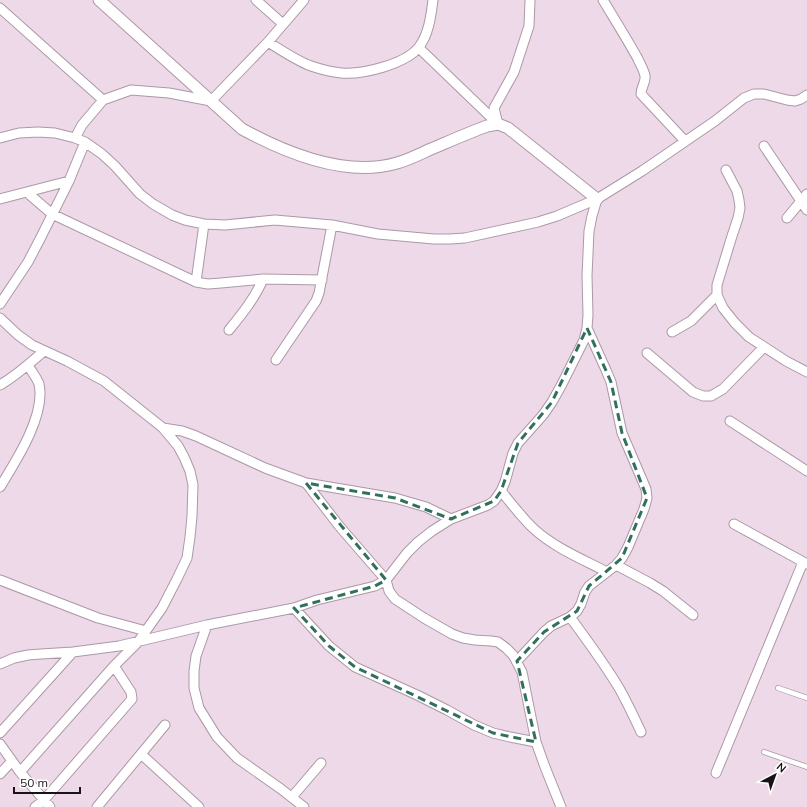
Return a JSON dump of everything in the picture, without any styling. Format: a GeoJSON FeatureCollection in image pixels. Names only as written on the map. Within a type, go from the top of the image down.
{"type":"FeatureCollection","features":[{"type":"Feature","properties":{"kind":"street"},"geometry":{"type":"LineString","coordinates":[[99,0],[242,128],[259,138],[292,153],[313,160],[342,166],[370,168],[397,163],[487,126],[498,124]]}},
{"type":"Feature","properties":{"kind":"street"},"geometry":{"type":"LineString","coordinates":[[256,0],[283,24]]}},
{"type":"Feature","properties":{"kind":"street"},"geometry":{"type":"LineString","coordinates":[[211,101],[268,42],[304,0]]}},
{"type":"Feature","properties":{"kind":"street"},"geometry":{"type":"LineString","coordinates":[[268,42],[309,65],[325,70],[341,73],[360,72],[382,68],[405,59],[419,48],[428,28],[432,0]]}},
{"type":"Feature","properties":{"kind":"street"},"geometry":{"type":"LineString","coordinates":[[498,124],[494,108],[514,72],[529,26],[530,0]]}},
{"type":"Feature","properties":{"kind":"street"},"geometry":{"type":"LineString","coordinates":[[603,0],[643,69],[645,77],[641,94],[685,141]]}},
{"type":"Feature","properties":{"kind":"street"},"geometry":{"type":"LineString","coordinates":[[0,8],[103,100]]}},
{"type":"Feature","properties":{"kind":"street"},"geometry":{"type":"LineString","coordinates":[[419,48],[498,124],[508,128],[597,199]]}},
{"type":"Feature","properties":{"kind":"street"},"geometry":{"type":"LineString","coordinates":[[75,138],[82,125],[103,100],[130,90],[169,93],[211,101]]}},
{"type":"Feature","properties":{"kind":"street"},"geometry":{"type":"LineString","coordinates":[[0,138],[19,133],[38,132],[75,138],[85,142],[102,154],[115,166],[140,194],[153,204],[172,215],[185,220],[204,224],[225,225],[275,220],[332,225],[378,234],[427,239],[450,239],[465,238],[538,222],[557,216],[597,199],[642,171],[715,121],[744,98],[754,94],[764,94],[787,100],[801,99],[807,96]]}},
{"type":"Feature","properties":{"kind":"street"},"geometry":{"type":"LineString","coordinates":[[0,304],[28,262],[69,180],[85,142]]}},
{"type":"Feature","properties":{"kind":"street"},"geometry":{"type":"LineString","coordinates":[[764,146],[804,197],[807,210]]}},
{"type":"Feature","properties":{"kind":"street"},"geometry":{"type":"LineString","coordinates":[[726,170],[737,191],[740,208],[717,285],[717,295],[722,308],[749,337],[786,361],[807,372]]}},
{"type":"Feature","properties":{"kind":"street"},"geometry":{"type":"LineString","coordinates":[[0,199],[69,180]]}},
{"type":"Feature","properties":{"kind":"street"},"geometry":{"type":"LineString","coordinates":[[28,192],[30,196],[52,214],[196,282],[208,284],[263,279],[322,280]]}},
{"type":"Feature","properties":{"kind":"street"},"geometry":{"type":"LineString","coordinates":[[787,218],[804,197]]}},
{"type":"Feature","properties":{"kind":"street"},"geometry":{"type":"LineString","coordinates":[[0,664],[14,658],[28,655],[73,652],[119,646],[294,608],[317,600],[375,586],[386,580],[407,553],[432,531],[451,519],[488,505],[494,501],[505,482],[513,453],[518,443],[543,415],[552,402],[584,340],[587,328],[587,269],[589,230],[597,199]]}},
{"type":"Feature","properties":{"kind":"street"},"geometry":{"type":"LineString","coordinates":[[196,282],[204,224]]}},
{"type":"Feature","properties":{"kind":"street"},"geometry":{"type":"LineString","coordinates":[[276,360],[316,301],[322,280],[332,225]]}},
{"type":"Feature","properties":{"kind":"street"},"geometry":{"type":"LineString","coordinates":[[229,330],[254,299],[263,279]]}},
{"type":"Feature","properties":{"kind":"street"},"geometry":{"type":"LineString","coordinates":[[672,332],[691,321],[717,295]]}},
{"type":"Feature","properties":{"kind":"street"},"geometry":{"type":"LineString","coordinates":[[0,318],[18,335],[32,345],[67,360],[104,381],[163,428],[178,446],[190,471],[193,485],[191,530],[187,558],[162,608],[138,642],[114,666],[20,772]]}},
{"type":"Feature","properties":{"kind":"street"},"geometry":{"type":"LineString","coordinates":[[517,661],[551,626],[570,617],[581,604],[584,592],[589,586],[616,565],[622,558],[647,498],[646,489],[622,433],[611,382],[587,328]]}},
{"type":"Feature","properties":{"kind":"street"},"geometry":{"type":"LineString","coordinates":[[647,353],[693,392],[703,396],[711,396],[723,389],[764,347]]}},
{"type":"Feature","properties":{"kind":"street"},"geometry":{"type":"LineString","coordinates":[[0,385],[7,382],[44,351]]}},
{"type":"Feature","properties":{"kind":"street"},"geometry":{"type":"LineString","coordinates":[[0,487],[20,454],[38,414],[40,397],[38,383],[28,365]]}},
{"type":"Feature","properties":{"kind":"street"},"geometry":{"type":"LineString","coordinates":[[730,421],[807,471]]}},
{"type":"Feature","properties":{"kind":"street"},"geometry":{"type":"LineString","coordinates":[[163,428],[182,431],[196,436],[265,468],[306,483],[395,498],[426,507],[451,519]]}},
{"type":"Feature","properties":{"kind":"street"},"geometry":{"type":"LineString","coordinates":[[306,483],[340,527],[386,580],[395,599],[452,634],[464,638],[498,642],[513,655],[522,672],[536,742],[560,807]]}},
{"type":"Feature","properties":{"kind":"street"},"geometry":{"type":"LineString","coordinates":[[501,491],[518,512],[544,537],[573,555],[607,572]]}},
{"type":"Feature","properties":{"kind":"street"},"geometry":{"type":"LineString","coordinates":[[716,773],[805,563],[734,524]]}},
{"type":"Feature","properties":{"kind":"street"},"geometry":{"type":"LineString","coordinates":[[616,565],[663,591],[693,615]]}},
{"type":"Feature","properties":{"kind":"street"},"geometry":{"type":"LineString","coordinates":[[0,580],[98,618],[146,631]]}},
{"type":"Feature","properties":{"kind":"street"},"geometry":{"type":"LineString","coordinates":[[294,608],[329,646],[355,667],[423,698],[493,733],[536,742]]}},
{"type":"Feature","properties":{"kind":"street"},"geometry":{"type":"LineString","coordinates":[[570,617],[592,646],[619,689],[641,732]]}},
{"type":"Feature","properties":{"kind":"street"},"geometry":{"type":"LineString","coordinates":[[207,626],[196,656],[194,671],[194,688],[199,708],[217,737],[237,758],[304,807]]}},
{"type":"Feature","properties":{"kind":"street"},"geometry":{"type":"LineString","coordinates":[[0,733],[73,652]]}},
{"type":"Feature","properties":{"kind":"street"},"geometry":{"type":"LineString","coordinates":[[35,807],[44,800],[132,699],[131,692],[114,666]]}},
{"type":"Feature","properties":{"kind":"street"},"geometry":{"type":"LineString","coordinates":[[103,805],[141,754],[165,725]]}},
{"type":"Feature","properties":{"kind":"street"},"geometry":{"type":"LineString","coordinates":[[0,744],[20,772],[50,807]]}},
{"type":"Feature","properties":{"kind":"street"},"geometry":{"type":"LineString","coordinates":[[141,754],[199,807]]}},
{"type":"Feature","properties":{"kind":"street"},"geometry":{"type":"LineString","coordinates":[[0,774],[12,761]]}},
{"type":"Feature","properties":{"kind":"street"},"geometry":{"type":"LineString","coordinates":[[292,797],[321,763]]}},
{"type":"Feature","properties":{"kind":"lane"},"geometry":{"type":"LineString","coordinates":[[778,688],[807,698]]}},
{"type":"Feature","properties":{"kind":"lane"},"geometry":{"type":"LineString","coordinates":[[764,752],[807,767]]}},
{"type":"Feature","properties":{"kind":"highlighted area"},"geometry":{"type":"Polygon","coordinates":[[[587,328],[611,382],[622,433],[647,498],[622,558],[589,586],[577,611],[544,632],[517,661],[536,742],[493,733],[355,667],[329,646],[294,608],[375,586],[386,580],[306,483],[395,498],[451,519],[494,501],[501,491],[518,443],[552,402],[587,328]]]}}]}
